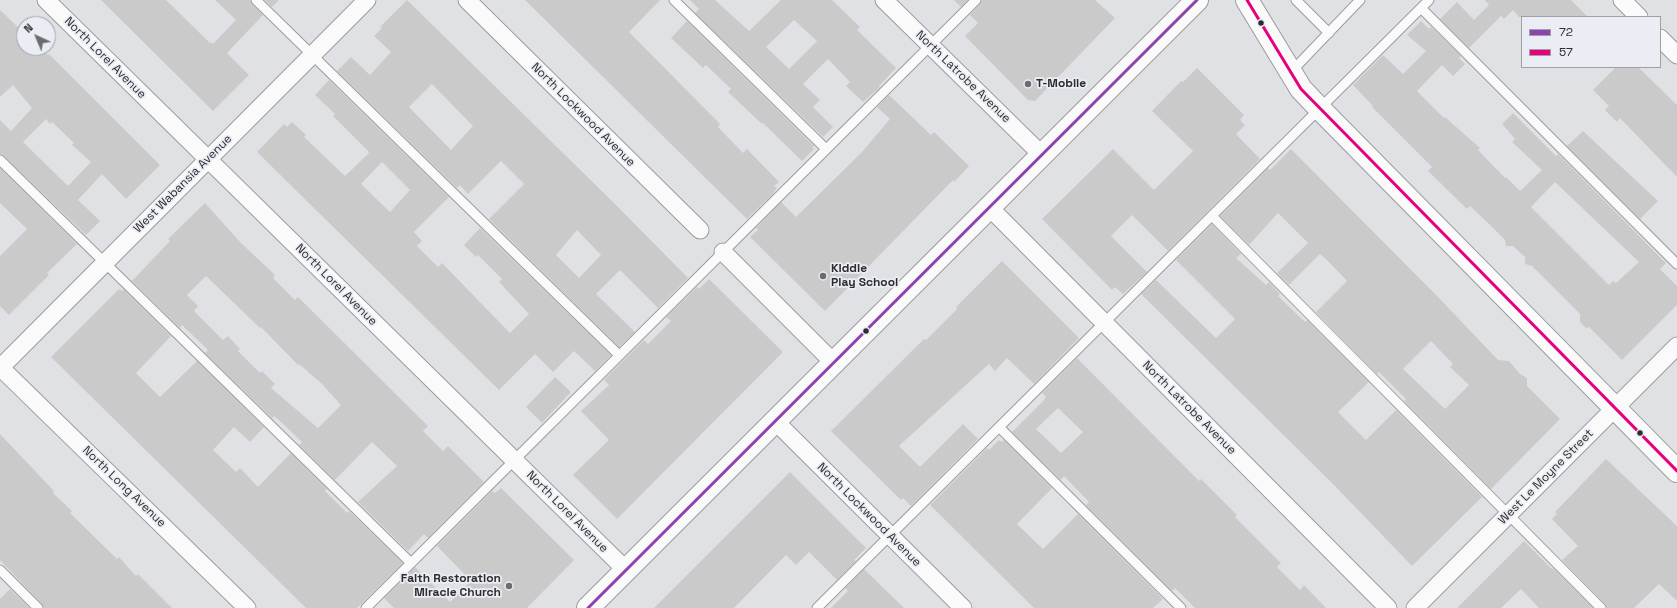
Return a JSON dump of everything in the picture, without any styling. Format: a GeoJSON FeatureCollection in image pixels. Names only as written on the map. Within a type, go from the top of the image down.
{"type":"FeatureCollection","features":[{"type":"Feature","properties":{"kind":"main road"},"geometry":{"type":"LineString","coordinates":[[1248,0],[1301,89],[1677,470]]}},
{"type":"Feature","properties":{"kind":"main road"},"geometry":{"type":"LineString","coordinates":[[588,608],[1042,155],[1191,2]]}},
{"type":"Feature","properties":{"kind":"street","name":"North Lorel Avenue"},"geometry":{"type":"LineString","coordinates":[[46,0],[626,570]]}},
{"type":"Feature","properties":{"kind":"street","name":"West Wabansia Avenue"},"geometry":{"type":"LineString","coordinates":[[0,367],[367,0]]}},
{"type":"Feature","properties":{"kind":"street","name":"North Lockwood Avenue"},"geometry":{"type":"LineString","coordinates":[[467,0],[700,230]]}},
{"type":"Feature","properties":{"kind":"street","name":"North Latrobe Avenue"},"geometry":{"type":"LineString","coordinates":[[884,0],[1042,155]]}},
{"type":"Feature","properties":{"kind":"street"},"geometry":{"type":"LineString","coordinates":[[1622,0],[1638,16]]}},
{"type":"Feature","properties":{"kind":"street"},"geometry":{"type":"LineString","coordinates":[[1661,39],[1677,55]]}},
{"type":"Feature","properties":{"kind":"street","name":"North Latrobe Avenue"},"geometry":{"type":"LineString","coordinates":[[989,207],[1388,608]]}},
{"type":"Feature","properties":{"kind":"street"},"geometry":{"type":"LineString","coordinates":[[724,252],[834,362]]}},
{"type":"Feature","properties":{"kind":"street","name":"West Le Moyne Street"},"geometry":{"type":"LineString","coordinates":[[1415,608],[1677,346]]}},
{"type":"Feature","properties":{"kind":"street","name":"North Long Avenue"},"geometry":{"type":"LineString","coordinates":[[0,367],[247,608]]}},
{"type":"Feature","properties":{"kind":"street","name":"North Lockwood Avenue"},"geometry":{"type":"LineString","coordinates":[[775,421],[963,608]]}},
{"type":"Feature","properties":{"kind":"lane"},"geometry":{"type":"LineString","coordinates":[[256,0],[619,356]]}},
{"type":"Feature","properties":{"kind":"lane"},"geometry":{"type":"LineString","coordinates":[[674,0],[826,150]]}},
{"type":"Feature","properties":{"kind":"lane"},"geometry":{"type":"LineString","coordinates":[[366,608],[976,0]]}},
{"type":"Feature","properties":{"kind":"lane"},"geometry":{"type":"LineString","coordinates":[[1296,0],[1328,33]]}},
{"type":"Feature","properties":{"kind":"lane"},"geometry":{"type":"LineString","coordinates":[[1291,72],[1360,0]]}},
{"type":"Feature","properties":{"kind":"lane"},"geometry":{"type":"LineString","coordinates":[[817,608],[1429,0]]}},
{"type":"Feature","properties":{"kind":"lane"},"geometry":{"type":"LineString","coordinates":[[1421,8],[1677,264]]}},
{"type":"Feature","properties":{"kind":"lane"},"geometry":{"type":"LineString","coordinates":[[0,160],[411,563]]}},
{"type":"Feature","properties":{"kind":"lane"},"geometry":{"type":"LineString","coordinates":[[1212,216],[1601,608]]}},
{"type":"Feature","properties":{"kind":"lane"},"geometry":{"type":"LineString","coordinates":[[1000,427],[1181,608]]}},
{"type":"Feature","properties":{"kind":"lane"},"geometry":{"type":"LineString","coordinates":[[0,570],[38,608]]}},
{"type":"Feature","properties":{"kind":"building"},"geometry":{"type":"Polygon","coordinates":[[[101,0],[166,0],[210,43],[211,42],[213,44],[236,20],[215,0],[250,0],[263,15],[227,53],[249,75],[213,111],[101,0]]]}},
{"type":"Feature","properties":{"kind":"building"},"geometry":{"type":"Polygon","coordinates":[[[265,0],[279,0],[272,7],[265,0]]]}},
{"type":"Feature","properties":{"kind":"building"},"geometry":{"type":"Polygon","coordinates":[[[407,0],[615,204],[688,278],[658,308],[620,270],[596,294],[635,332],[619,347],[489,219],[524,184],[501,161],[468,194],[460,185],[457,188],[337,71],[351,57],[370,75],[391,52],[374,36],[382,28],[380,27],[407,0]],[[432,84],[409,107],[451,150],[473,126],[432,84]],[[577,230],[556,255],[579,278],[601,255],[577,230]]]}},
{"type":"Feature","properties":{"kind":"building"},"geometry":{"type":"Polygon","coordinates":[[[525,0],[660,0],[629,32],[720,124],[718,127],[743,153],[747,149],[779,182],[774,186],[777,188],[773,194],[747,219],[525,0]]]}},
{"type":"Feature","properties":{"kind":"building"},"geometry":{"type":"Polygon","coordinates":[[[690,0],[715,0],[749,31],[781,0],[832,0],[860,27],[857,30],[896,68],[879,86],[880,87],[863,102],[846,86],[850,82],[828,59],[803,84],[820,100],[813,107],[833,127],[823,137],[695,13],[699,9],[690,0]],[[794,20],[766,47],[789,69],[817,41],[794,20]]]}},
{"type":"Feature","properties":{"kind":"building"},"geometry":{"type":"Polygon","coordinates":[[[954,0],[968,0],[961,7],[954,0]]]}},
{"type":"Feature","properties":{"kind":"building"},"geometry":{"type":"Polygon","coordinates":[[[982,0],[1095,0],[1115,18],[1035,101],[1028,100],[965,36],[978,23],[970,15],[982,0]]]}},
{"type":"Feature","properties":{"kind":"building"},"geometry":{"type":"Polygon","coordinates":[[[1485,0],[1571,0],[1587,16],[1519,17],[1513,10],[1504,19],[1501,16],[1469,48],[1440,19],[1457,2],[1474,20],[1489,5],[1485,0]]]}},
{"type":"Feature","properties":{"kind":"building"},"geometry":{"type":"Polygon","coordinates":[[[0,10],[16,25],[16,56],[51,56],[160,165],[126,199],[102,174],[78,200],[100,221],[86,235],[4,156],[0,154],[0,120],[11,131],[32,108],[13,85],[0,97],[0,10]],[[46,119],[23,142],[68,186],[91,162],[72,145],[74,143],[52,122],[50,124],[46,119]]]}},
{"type":"Feature","properties":{"kind":"building"},"geometry":{"type":"Polygon","coordinates":[[[687,21],[814,146],[812,148],[814,149],[802,161],[728,92],[731,89],[706,65],[703,68],[671,38],[687,21]]]}},
{"type":"Feature","properties":{"kind":"building"},"geometry":{"type":"Polygon","coordinates":[[[1421,21],[1429,29],[1431,27],[1461,56],[1459,58],[1465,64],[1453,76],[1442,65],[1417,91],[1444,118],[1445,117],[1480,148],[1478,150],[1505,178],[1506,177],[1520,191],[1542,170],[1512,142],[1515,139],[1502,124],[1513,113],[1556,156],[1558,154],[1666,263],[1660,269],[1677,286],[1677,305],[1622,360],[1589,327],[1586,328],[1580,322],[1580,314],[1532,266],[1525,264],[1525,257],[1513,246],[1506,246],[1505,240],[1487,222],[1470,206],[1467,209],[1428,171],[1432,167],[1372,107],[1373,106],[1353,85],[1383,55],[1403,74],[1426,51],[1407,35],[1421,21]],[[1555,182],[1531,207],[1609,285],[1613,281],[1616,283],[1639,262],[1555,182]]]}},
{"type":"Feature","properties":{"kind":"building"},"geometry":{"type":"Polygon","coordinates":[[[1197,68],[1244,115],[1240,120],[1245,125],[1236,134],[1260,159],[1168,251],[1132,215],[1111,236],[1147,272],[1123,294],[1115,287],[1112,290],[1042,219],[1113,149],[1154,190],[1193,151],[1152,111],[1181,81],[1183,82],[1197,68]]]}},
{"type":"Feature","properties":{"kind":"building"},"geometry":{"type":"Polygon","coordinates":[[[1615,68],[1639,68],[1677,105],[1677,177],[1620,118],[1617,122],[1605,110],[1609,106],[1593,90],[1615,68]]]}},
{"type":"Feature","properties":{"kind":"building"},"geometry":{"type":"Polygon","coordinates":[[[329,80],[449,197],[414,232],[422,241],[417,246],[438,267],[442,263],[510,333],[529,314],[499,282],[502,279],[478,255],[476,257],[464,245],[480,228],[611,355],[595,371],[574,351],[553,372],[535,354],[499,390],[257,152],[284,124],[287,127],[292,122],[306,135],[304,137],[345,176],[368,154],[369,152],[333,116],[335,114],[315,95],[329,80]],[[382,162],[361,184],[390,212],[410,190],[382,162]]]}},
{"type":"Feature","properties":{"kind":"building"},"geometry":{"type":"Polygon","coordinates":[[[889,95],[931,135],[934,132],[969,166],[954,182],[953,180],[825,311],[750,237],[758,230],[756,228],[781,202],[796,217],[862,152],[890,119],[877,107],[889,95]]]}},
{"type":"Feature","properties":{"kind":"building"},"geometry":{"type":"Polygon","coordinates":[[[1583,131],[1658,201],[1640,219],[1567,146],[1583,131]]]}},
{"type":"Feature","properties":{"kind":"building"},"geometry":{"type":"Polygon","coordinates":[[[1291,149],[1438,297],[1498,360],[1509,361],[1520,374],[1527,378],[1527,386],[1560,419],[1491,489],[1404,401],[1406,399],[1379,372],[1377,374],[1316,312],[1347,281],[1326,259],[1320,254],[1289,285],[1277,273],[1308,243],[1278,213],[1249,245],[1220,216],[1268,168],[1270,170],[1291,149]],[[1431,341],[1403,369],[1445,409],[1469,385],[1450,367],[1453,364],[1431,341]]]}},
{"type":"Feature","properties":{"kind":"building"},"geometry":{"type":"Polygon","coordinates":[[[0,168],[77,244],[47,273],[49,275],[9,315],[0,306],[0,256],[27,229],[0,203],[0,168]]]}},
{"type":"Feature","properties":{"kind":"building"},"geometry":{"type":"Polygon","coordinates":[[[205,203],[241,243],[275,275],[273,278],[295,300],[298,297],[428,426],[423,431],[443,451],[448,446],[484,482],[428,538],[424,534],[408,551],[358,502],[397,466],[372,442],[335,480],[299,445],[302,442],[274,416],[272,418],[205,353],[208,350],[182,325],[180,328],[132,281],[170,241],[168,239],[205,203]],[[206,276],[187,295],[198,306],[194,311],[223,340],[228,336],[240,349],[238,351],[260,373],[262,371],[275,384],[271,388],[318,428],[341,405],[321,383],[299,364],[298,365],[261,327],[260,328],[206,276]]]}},
{"type":"Feature","properties":{"kind":"building"},"geometry":{"type":"Polygon","coordinates":[[[1212,224],[1241,254],[1236,258],[1266,285],[1269,282],[1280,294],[1278,296],[1305,322],[1307,320],[1369,382],[1338,412],[1366,440],[1396,410],[1482,497],[1412,566],[1334,485],[1141,294],[1156,280],[1216,338],[1235,319],[1176,260],[1212,224]]]}},
{"type":"Feature","properties":{"kind":"building"},"geometry":{"type":"Polygon","coordinates":[[[1002,261],[1079,338],[1034,384],[1007,358],[995,371],[989,364],[899,446],[920,467],[963,424],[978,439],[911,506],[903,498],[901,500],[831,431],[924,339],[926,340],[957,309],[956,307],[1002,261]]]}},
{"type":"Feature","properties":{"kind":"building"},"geometry":{"type":"Polygon","coordinates":[[[709,279],[783,352],[617,519],[573,475],[609,440],[581,411],[609,385],[604,380],[644,340],[648,344],[671,321],[666,317],[697,287],[699,289],[709,279]]]}},
{"type":"Feature","properties":{"kind":"building"},"geometry":{"type":"Polygon","coordinates":[[[119,289],[122,291],[123,289],[171,336],[136,373],[160,397],[197,361],[264,427],[250,442],[234,427],[213,450],[236,472],[240,468],[258,487],[291,453],[327,489],[325,491],[347,513],[349,511],[403,563],[357,608],[306,608],[51,357],[119,289]]]}},
{"type":"Feature","properties":{"kind":"building"},"geometry":{"type":"Polygon","coordinates":[[[1077,358],[1199,481],[1201,479],[1237,515],[1235,517],[1281,563],[1277,567],[1300,590],[1304,585],[1326,608],[1195,608],[1175,588],[1172,591],[1086,505],[1089,502],[1064,476],[1061,480],[1012,432],[1044,400],[1046,397],[1042,393],[1077,358]],[[1058,408],[1036,429],[1061,453],[1083,432],[1058,408]]]}},
{"type":"Feature","properties":{"kind":"building"},"geometry":{"type":"Polygon","coordinates":[[[555,377],[571,392],[542,423],[526,407],[555,377]]]}},
{"type":"Feature","properties":{"kind":"building"},"geometry":{"type":"Polygon","coordinates":[[[0,434],[54,491],[53,493],[72,511],[70,513],[117,559],[119,557],[136,576],[138,574],[172,608],[44,608],[42,604],[0,560],[0,434]]]}},
{"type":"Feature","properties":{"kind":"building"},"geometry":{"type":"Polygon","coordinates":[[[999,440],[1002,442],[1004,440],[1052,488],[1017,524],[1043,549],[1078,514],[1163,599],[1153,608],[1034,608],[930,505],[987,448],[989,450],[999,440]]]}},
{"type":"Feature","properties":{"kind":"building"},"geometry":{"type":"Polygon","coordinates":[[[1606,459],[1677,526],[1677,601],[1659,584],[1634,608],[1607,608],[1605,604],[1562,560],[1578,546],[1552,519],[1557,514],[1555,512],[1606,459]]]}},
{"type":"Feature","properties":{"kind":"building"},"geometry":{"type":"Polygon","coordinates":[[[790,472],[866,548],[854,560],[856,561],[837,580],[809,552],[796,565],[786,555],[734,608],[654,608],[790,472]]]}},
{"type":"Feature","properties":{"kind":"building"},"geometry":{"type":"Polygon","coordinates":[[[501,488],[574,560],[527,608],[394,608],[384,598],[415,567],[450,602],[471,581],[437,546],[492,491],[495,493],[501,488]]]}},
{"type":"Feature","properties":{"kind":"building"},"geometry":{"type":"Polygon","coordinates":[[[1524,541],[1593,608],[1539,608],[1521,589],[1501,608],[1457,608],[1524,541]]]}},
{"type":"Feature","properties":{"kind":"building"},"geometry":{"type":"Polygon","coordinates":[[[864,569],[904,608],[831,608],[848,591],[845,588],[864,569]]]}},
{"type":"Feature","properties":{"kind":"building"},"geometry":{"type":"Polygon","coordinates":[[[10,589],[30,608],[0,608],[0,599],[10,589]]]}},
{"type":"Feature","properties":{"kind":"transit line","name":"72"},"geometry":{"type":"LineString","coordinates":[[588,608],[1197,0]]}},
{"type":"Feature","properties":{"kind":"transit line","name":"57"},"geometry":{"type":"LineString","coordinates":[[1247,0],[1301,89],[1677,471]]}},
{"type":"Feature","properties":{"kind":"place","name":"T-Mobile"},"geometry":{"type":"Point","coordinates":[1028,84]}},
{"type":"Feature","properties":{"kind":"place","name":"Kiddie Play School"},"geometry":{"type":"Point","coordinates":[823,276]}},
{"type":"Feature","properties":{"kind":"place","name":"Faith Restoration Miracle Church"},"geometry":{"type":"Point","coordinates":[509,586]}}]}
